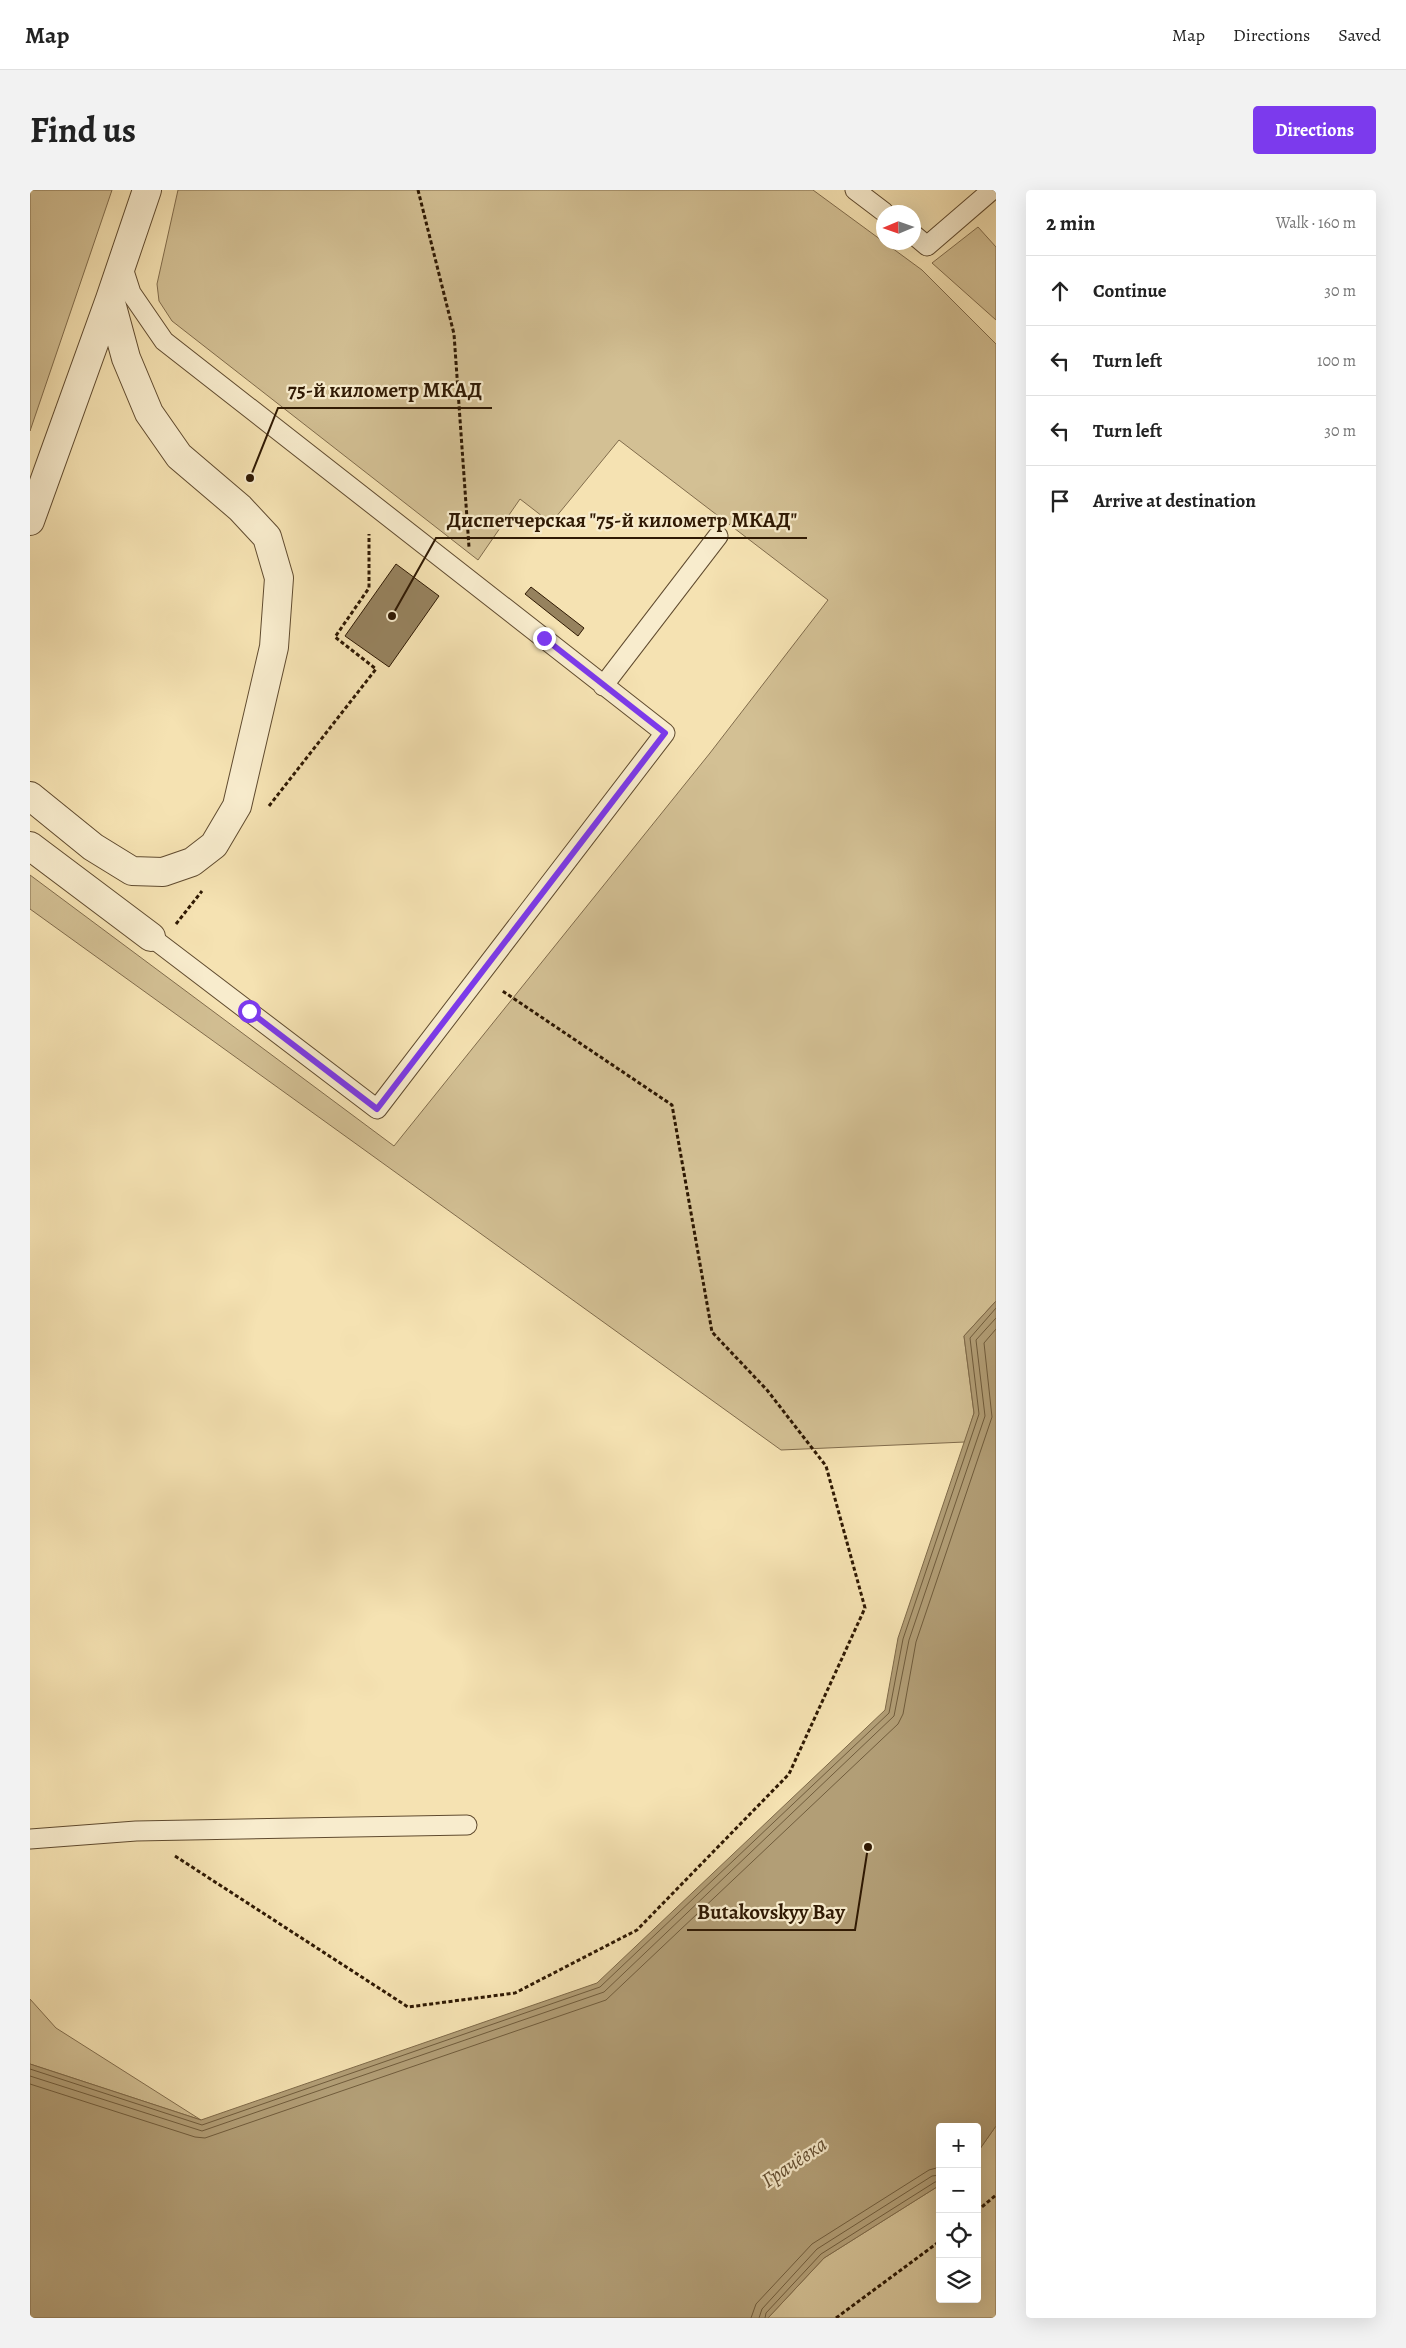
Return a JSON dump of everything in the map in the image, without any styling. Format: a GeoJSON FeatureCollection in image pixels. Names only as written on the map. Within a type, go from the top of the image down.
{"type":"FeatureCollection","features":[{"type":"Feature","properties":{"kind":"street"},"geometry":{"type":"LineString","coordinates":[[30,521],[147,190]]}},
{"type":"Feature","properties":{"kind":"street"},"geometry":{"type":"LineString","coordinates":[[30,796],[93,846],[132,871],[163,872],[192,862],[214,845],[237,806],[274,647],[280,578],[267,537],[240,508],[179,456],[149,413],[126,358],[110,299]]}},
{"type":"Feature","properties":{"kind":"street"},"geometry":{"type":"LineString","coordinates":[[30,846],[151,937]]}},
{"type":"Feature","properties":{"kind":"lane"},"geometry":{"type":"LineString","coordinates":[[855,190],[876,206]]}},
{"type":"Feature","properties":{"kind":"lane"},"geometry":{"type":"LineString","coordinates":[[921,241],[927,246],[992,190]]}},
{"type":"Feature","properties":{"kind":"lane"},"geometry":{"type":"LineString","coordinates":[[122,265],[131,293],[164,341],[602,686],[665,733],[377,1109],[151,937]]}},
{"type":"Feature","properties":{"kind":"lane"},"geometry":{"type":"LineString","coordinates":[[602,686],[718,536]]}},
{"type":"Feature","properties":{"kind":"lane"},"geometry":{"type":"LineString","coordinates":[[30,1840],[136,1831],[467,1825]]}},
{"type":"Feature","properties":{"kind":"path"},"geometry":{"type":"LineString","coordinates":[[418,190],[454,334],[469,555]]}},
{"type":"Feature","properties":{"kind":"path"},"geometry":{"type":"LineString","coordinates":[[136,1831],[408,2007],[515,1994],[638,1930],[789,1774],[865,1608],[826,1466],[767,1390],[712,1332],[672,1105],[479,976]]}},
{"type":"Feature","properties":{"kind":"path"},"geometry":{"type":"LineString","coordinates":[[981,2208],[996,2196]]}},
{"type":"Feature","properties":{"kind":"path"},"geometry":{"type":"LineString","coordinates":[[836,2318],[936,2245]]}},
{"type":"Feature","properties":{"kind":"shaded area"},"geometry":{"type":"Polygon","coordinates":[[[30,190],[112,190],[30,431],[30,190]]]}},
{"type":"Feature","properties":{"kind":"shaded area"},"geometry":{"type":"Polygon","coordinates":[[[178,190],[813,190],[876,236],[876,250],[895,250],[922,270],[996,344],[996,1301],[964,1336],[974,1413],[965,1442],[781,1450],[30,909],[30,875],[394,1146],[710,753],[828,600],[619,440],[551,523],[520,499],[478,560],[172,321],[159,301],[157,284],[178,190]]]}},
{"type":"Feature","properties":{"kind":"shaded area"},"geometry":{"type":"Polygon","coordinates":[[[978,227],[996,247],[996,320],[932,263],[978,227]]]}},
{"type":"Feature","properties":{"kind":"shaded area"},"geometry":{"type":"Polygon","coordinates":[[[30,1999],[56,2028],[201,2120],[30,2064],[30,1999]]]}},
{"type":"Feature","properties":{"kind":"shaded area"},"geometry":{"type":"Polygon","coordinates":[[[996,2126],[996,2318],[768,2318],[824,2258],[936,2188],[936,2303],[981,2303],[981,2147],[996,2126]]]}},
{"type":"Feature","properties":{"kind":"water","name":"Грачёвка"},"geometry":{"type":"Polygon","coordinates":[[[996,1301],[996,2126],[981,2147],[981,2123],[936,2123],[936,2188],[824,2258],[768,2318],[30,2318],[30,2064],[201,2120],[597,1983],[885,1710],[898,1638],[974,1413],[964,1336],[996,1301]]]}},
{"type":"Feature","properties":{"kind":"building"},"geometry":{"type":"Polygon","coordinates":[[[396,564],[439,596],[389,667],[345,636],[396,564]]]}},
{"type":"Feature","properties":{"kind":"building"},"geometry":{"type":"Polygon","coordinates":[[[531,587],[584,628],[578,636],[525,594],[531,587]]]}},
{"type":"Feature","properties":{"kind":"place","name":"75-й километр МКАД"},"geometry":{"type":"Point","coordinates":[250,478]}},
{"type":"Feature","properties":{"kind":"place","name":"Диспетчерская \"75-й километр МКАД\""},"geometry":{"type":"Point","coordinates":[392,616]}},
{"type":"Feature","properties":{"kind":"place","name":"Butakovskyy Bay"},"geometry":{"type":"Point","coordinates":[868,1847]}},
{"type":"Feature","properties":{"kind":"route"},"geometry":{"type":"LineString","coordinates":[[249,1011],[377,1109],[665,733],[602,686],[544,638]]}}]}
